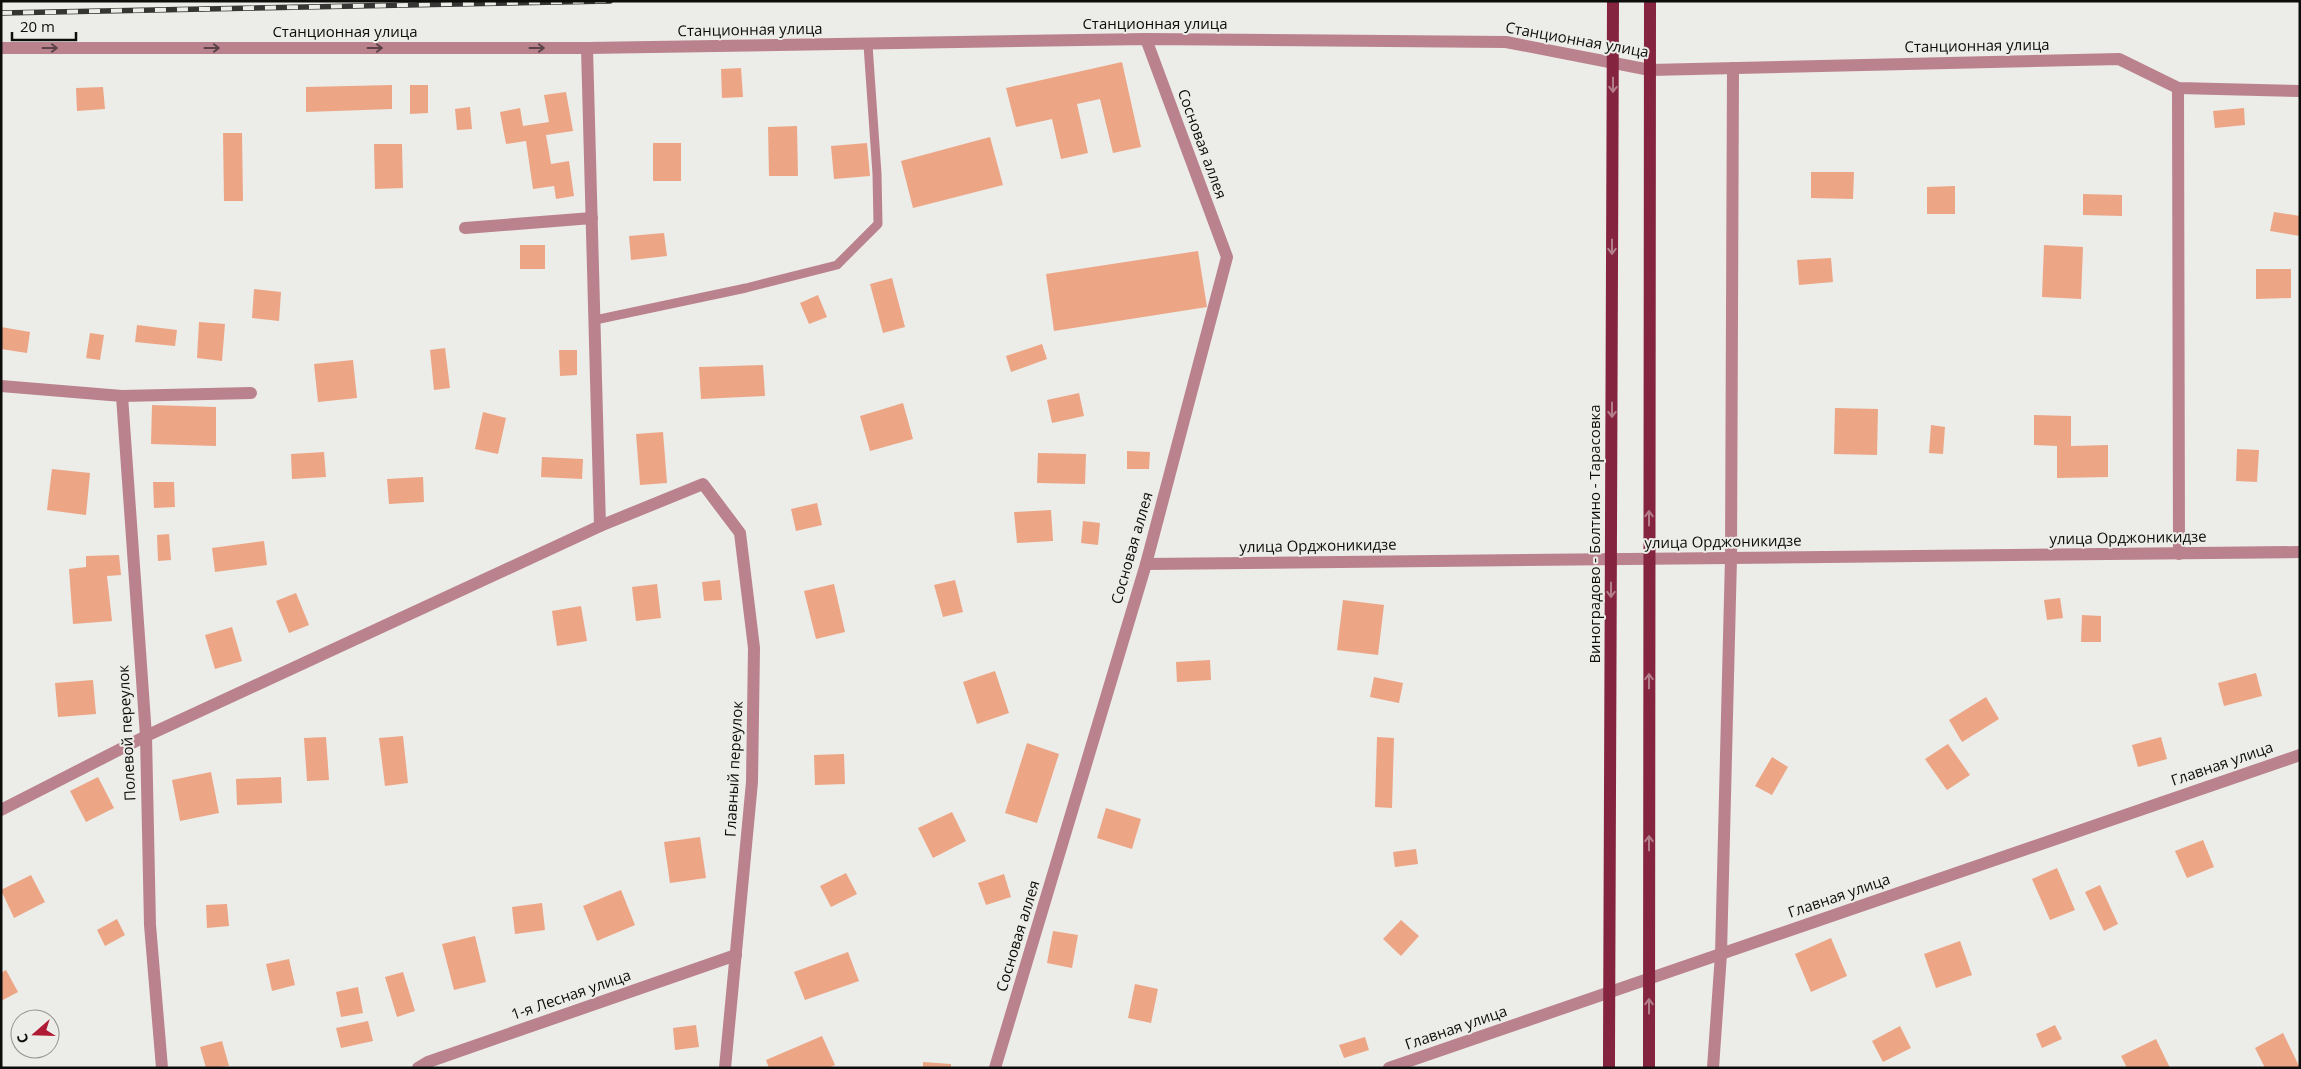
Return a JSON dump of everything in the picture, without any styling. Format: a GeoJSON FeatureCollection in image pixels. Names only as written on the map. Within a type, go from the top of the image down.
{"type":"FeatureCollection","features":[{"type":"Feature","properties":{"kind":"main road","name":"Виноградово - Болтино - Тарасовка"},"geometry":{"type":"LineString","coordinates":[[1609,1068],[1613,1]]}},
{"type":"Feature","properties":{"kind":"main road"},"geometry":{"type":"LineString","coordinates":[[1649,1068],[1650,1]]}},
{"type":"Feature","properties":{"kind":"street","name":"Станционная улица"},"geometry":{"type":"LineString","coordinates":[[1,48],[587,48],[868,45],[1146,39],[1506,42],[1650,70],[2119,59],[2178,88],[2300,91]]}},
{"type":"Feature","properties":{"kind":"street","name":"Сосновая аллея"},"geometry":{"type":"LineString","coordinates":[[996,1068],[1146,564],[1227,257],[1146,39]]}},
{"type":"Feature","properties":{"kind":"street"},"geometry":{"type":"LineString","coordinates":[[1,810],[146,736],[600,526],[587,48]]}},
{"type":"Feature","properties":{"kind":"street"},"geometry":{"type":"LineString","coordinates":[[1713,1068],[1721,954],[1731,558],[1733,68]]}},
{"type":"Feature","properties":{"kind":"street"},"geometry":{"type":"LineString","coordinates":[[2178,88],[2179,554]]}},
{"type":"Feature","properties":{"kind":"street"},"geometry":{"type":"LineString","coordinates":[[465,228],[592,218]]}},
{"type":"Feature","properties":{"kind":"street"},"geometry":{"type":"LineString","coordinates":[[1,386],[122,396],[251,392]]}},
{"type":"Feature","properties":{"kind":"street","name":"Полевой переулок"},"geometry":{"type":"LineString","coordinates":[[122,396],[146,736],[150,925],[162,1068]]}},
{"type":"Feature","properties":{"kind":"street","name":"Главный переулок"},"geometry":{"type":"LineString","coordinates":[[600,526],[703,484],[740,533],[754,648],[752,782],[725,1068]]}},
{"type":"Feature","properties":{"kind":"street","name":"улица Орджоникидзе"},"geometry":{"type":"LineString","coordinates":[[1146,564],[2300,552]]}},
{"type":"Feature","properties":{"kind":"street","name":"Главная улица"},"geometry":{"type":"LineString","coordinates":[[1389,1068],[2300,755]]}},
{"type":"Feature","properties":{"kind":"street","name":"1-я Лесная улица"},"geometry":{"type":"LineString","coordinates":[[418,1068],[428,1062],[736,955]]}},
{"type":"Feature","properties":{"kind":"lane"},"geometry":{"type":"LineString","coordinates":[[595,320],[746,288],[837,265],[878,224],[877,174],[868,45]]}},
{"type":"Feature","properties":{"kind":"building"},"geometry":{"type":"Polygon","coordinates":[[[1122,62],[1141,147],[1113,153],[1100,99],[1077,104],[1088,153],[1061,159],[1052,119],[1016,127],[1006,88],[1122,62]]]}},
{"type":"Feature","properties":{"kind":"building"},"geometry":{"type":"Polygon","coordinates":[[[741,68],[743,97],[722,98],[721,69],[741,68]]]}},
{"type":"Feature","properties":{"kind":"building"},"geometry":{"type":"Polygon","coordinates":[[[392,85],[392,109],[306,112],[306,87],[392,85]]]}},
{"type":"Feature","properties":{"kind":"building"},"geometry":{"type":"Polygon","coordinates":[[[410,85],[428,85],[428,113],[410,114],[410,85]]]}},
{"type":"Feature","properties":{"kind":"building"},"geometry":{"type":"Polygon","coordinates":[[[103,87],[105,109],[77,111],[76,88],[103,87]]]}},
{"type":"Feature","properties":{"kind":"building"},"geometry":{"type":"Polygon","coordinates":[[[566,92],[573,131],[546,135],[551,164],[569,161],[574,196],[556,199],[554,186],[533,189],[526,141],[506,144],[500,112],[520,108],[523,126],[549,122],[544,95],[566,92]]]}},
{"type":"Feature","properties":{"kind":"building"},"geometry":{"type":"Polygon","coordinates":[[[470,107],[472,129],[457,130],[455,109],[470,107]]]}},
{"type":"Feature","properties":{"kind":"building"},"geometry":{"type":"Polygon","coordinates":[[[2244,108],[2245,125],[2215,128],[2213,111],[2244,108]]]}},
{"type":"Feature","properties":{"kind":"building"},"geometry":{"type":"Polygon","coordinates":[[[797,126],[798,176],[769,176],[768,127],[797,126]]]}},
{"type":"Feature","properties":{"kind":"building"},"geometry":{"type":"Polygon","coordinates":[[[223,133],[242,133],[243,201],[224,201],[223,133]]]}},
{"type":"Feature","properties":{"kind":"building"},"geometry":{"type":"Polygon","coordinates":[[[990,137],[1003,185],[913,208],[901,161],[990,137]]]}},
{"type":"Feature","properties":{"kind":"building"},"geometry":{"type":"Polygon","coordinates":[[[653,143],[681,143],[681,181],[653,181],[653,143]]]}},
{"type":"Feature","properties":{"kind":"building"},"geometry":{"type":"Polygon","coordinates":[[[867,143],[870,176],[834,179],[831,146],[867,143]]]}},
{"type":"Feature","properties":{"kind":"building"},"geometry":{"type":"Polygon","coordinates":[[[374,144],[402,144],[403,188],[375,189],[374,144]]]}},
{"type":"Feature","properties":{"kind":"building"},"geometry":{"type":"Polygon","coordinates":[[[1811,172],[1854,172],[1853,199],[1811,198],[1811,172]]]}},
{"type":"Feature","properties":{"kind":"building"},"geometry":{"type":"Polygon","coordinates":[[[1955,186],[1955,214],[1927,214],[1927,187],[1955,186]]]}},
{"type":"Feature","properties":{"kind":"building"},"geometry":{"type":"Polygon","coordinates":[[[2083,194],[2122,195],[2122,216],[2083,215],[2083,194]]]}},
{"type":"Feature","properties":{"kind":"building"},"geometry":{"type":"Polygon","coordinates":[[[2274,212],[2300,216],[2300,236],[2270,231],[2274,212]]]}},
{"type":"Feature","properties":{"kind":"building"},"geometry":{"type":"Polygon","coordinates":[[[664,233],[667,256],[631,260],[629,236],[664,233]]]}},
{"type":"Feature","properties":{"kind":"building"},"geometry":{"type":"Polygon","coordinates":[[[520,245],[545,245],[545,269],[520,269],[520,245]]]}},
{"type":"Feature","properties":{"kind":"building"},"geometry":{"type":"Polygon","coordinates":[[[2044,245],[2083,247],[2081,299],[2042,297],[2044,245]]]}},
{"type":"Feature","properties":{"kind":"building"},"geometry":{"type":"Polygon","coordinates":[[[1198,251],[1207,307],[1054,331],[1046,274],[1198,251]]]}},
{"type":"Feature","properties":{"kind":"building"},"geometry":{"type":"Polygon","coordinates":[[[1831,258],[1833,282],[1799,285],[1797,260],[1831,258]]]}},
{"type":"Feature","properties":{"kind":"building"},"geometry":{"type":"Polygon","coordinates":[[[2256,269],[2291,269],[2291,298],[2256,299],[2256,269]]]}},
{"type":"Feature","properties":{"kind":"building"},"geometry":{"type":"Polygon","coordinates":[[[892,278],[905,327],[883,333],[870,284],[892,278]]]}},
{"type":"Feature","properties":{"kind":"building"},"geometry":{"type":"Polygon","coordinates":[[[254,289],[281,292],[279,321],[252,318],[254,289]]]}},
{"type":"Feature","properties":{"kind":"building"},"geometry":{"type":"Polygon","coordinates":[[[818,295],[827,317],[809,324],[800,303],[818,295]]]}},
{"type":"Feature","properties":{"kind":"building"},"geometry":{"type":"Polygon","coordinates":[[[199,322],[225,324],[222,361],[197,358],[199,322]]]}},
{"type":"Feature","properties":{"kind":"building"},"geometry":{"type":"Polygon","coordinates":[[[137,325],[177,330],[175,346],[135,342],[137,325]]]}},
{"type":"Feature","properties":{"kind":"building"},"geometry":{"type":"Polygon","coordinates":[[[1,327],[30,332],[27,353],[1,349],[1,327]]]}},
{"type":"Feature","properties":{"kind":"building"},"geometry":{"type":"Polygon","coordinates":[[[90,333],[104,335],[100,360],[86,358],[90,333]]]}},
{"type":"Feature","properties":{"kind":"building"},"geometry":{"type":"Polygon","coordinates":[[[1042,344],[1047,359],[1011,372],[1006,356],[1042,344]]]}},
{"type":"Feature","properties":{"kind":"building"},"geometry":{"type":"Polygon","coordinates":[[[445,348],[450,388],[434,390],[430,350],[445,348]]]}},
{"type":"Feature","properties":{"kind":"building"},"geometry":{"type":"Polygon","coordinates":[[[559,350],[577,350],[577,375],[560,376],[559,350]]]}},
{"type":"Feature","properties":{"kind":"building"},"geometry":{"type":"Polygon","coordinates":[[[353,360],[357,398],[318,402],[314,364],[353,360]]]}},
{"type":"Feature","properties":{"kind":"building"},"geometry":{"type":"Polygon","coordinates":[[[763,365],[765,396],[701,399],[699,367],[763,365]]]}},
{"type":"Feature","properties":{"kind":"building"},"geometry":{"type":"Polygon","coordinates":[[[1079,393],[1084,416],[1052,423],[1047,400],[1079,393]]]}},
{"type":"Feature","properties":{"kind":"building"},"geometry":{"type":"Polygon","coordinates":[[[903,403],[913,439],[870,451],[860,416],[903,403]]]}},
{"type":"Feature","properties":{"kind":"building"},"geometry":{"type":"Polygon","coordinates":[[[152,405],[216,407],[216,446],[151,444],[152,405]]]}},
{"type":"Feature","properties":{"kind":"building"},"geometry":{"type":"Polygon","coordinates":[[[1835,408],[1878,409],[1877,455],[1834,454],[1835,408]]]}},
{"type":"Feature","properties":{"kind":"building"},"geometry":{"type":"Polygon","coordinates":[[[483,412],[506,418],[498,454],[475,449],[483,412]]]}},
{"type":"Feature","properties":{"kind":"building"},"geometry":{"type":"Polygon","coordinates":[[[2034,415],[2071,416],[2071,446],[2108,445],[2108,477],[2057,478],[2057,446],[2034,445],[2034,415]]]}},
{"type":"Feature","properties":{"kind":"building"},"geometry":{"type":"Polygon","coordinates":[[[1931,425],[1945,427],[1943,454],[1929,453],[1931,425]]]}},
{"type":"Feature","properties":{"kind":"building"},"geometry":{"type":"Polygon","coordinates":[[[663,432],[667,483],[640,485],[636,434],[663,432]]]}},
{"type":"Feature","properties":{"kind":"building"},"geometry":{"type":"Polygon","coordinates":[[[2237,449],[2259,450],[2257,482],[2236,481],[2237,449]]]}},
{"type":"Feature","properties":{"kind":"building"},"geometry":{"type":"Polygon","coordinates":[[[1127,451],[1150,452],[1149,469],[1127,469],[1127,451]]]}},
{"type":"Feature","properties":{"kind":"building"},"geometry":{"type":"Polygon","coordinates":[[[324,452],[326,477],[292,479],[291,454],[324,452]]]}},
{"type":"Feature","properties":{"kind":"building"},"geometry":{"type":"Polygon","coordinates":[[[1038,453],[1086,454],[1085,484],[1037,483],[1038,453]]]}},
{"type":"Feature","properties":{"kind":"building"},"geometry":{"type":"Polygon","coordinates":[[[542,457],[583,459],[582,479],[541,477],[542,457]]]}},
{"type":"Feature","properties":{"kind":"building"},"geometry":{"type":"Polygon","coordinates":[[[52,469],[90,473],[86,515],[47,510],[52,469]]]}},
{"type":"Feature","properties":{"kind":"building"},"geometry":{"type":"Polygon","coordinates":[[[423,477],[424,502],[389,504],[387,479],[423,477]]]}},
{"type":"Feature","properties":{"kind":"building"},"geometry":{"type":"Polygon","coordinates":[[[153,482],[174,482],[175,507],[154,508],[153,482]]]}},
{"type":"Feature","properties":{"kind":"building"},"geometry":{"type":"Polygon","coordinates":[[[817,503],[822,525],[796,531],[791,509],[817,503]]]}},
{"type":"Feature","properties":{"kind":"building"},"geometry":{"type":"Polygon","coordinates":[[[1051,510],[1053,541],[1017,543],[1014,512],[1051,510]]]}},
{"type":"Feature","properties":{"kind":"building"},"geometry":{"type":"Polygon","coordinates":[[[1083,521],[1100,523],[1098,545],[1081,543],[1083,521]]]}},
{"type":"Feature","properties":{"kind":"building"},"geometry":{"type":"Polygon","coordinates":[[[169,534],[171,560],[158,561],[157,535],[169,534]]]}},
{"type":"Feature","properties":{"kind":"building"},"geometry":{"type":"Polygon","coordinates":[[[264,541],[267,565],[215,572],[212,548],[264,541]]]}},
{"type":"Feature","properties":{"kind":"building"},"geometry":{"type":"Polygon","coordinates":[[[119,555],[121,575],[107,576],[112,621],[73,624],[69,569],[86,567],[86,556],[119,555]]]}},
{"type":"Feature","properties":{"kind":"building"},"geometry":{"type":"Polygon","coordinates":[[[720,580],[722,600],[704,601],[702,582],[720,580]]]}},
{"type":"Feature","properties":{"kind":"building"},"geometry":{"type":"Polygon","coordinates":[[[955,580],[963,612],[943,617],[934,585],[955,580]]]}},
{"type":"Feature","properties":{"kind":"building"},"geometry":{"type":"Polygon","coordinates":[[[657,584],[661,618],[636,621],[632,587],[657,584]]]}},
{"type":"Feature","properties":{"kind":"building"},"geometry":{"type":"Polygon","coordinates":[[[834,584],[845,632],[816,639],[804,591],[834,584]]]}},
{"type":"Feature","properties":{"kind":"building"},"geometry":{"type":"Polygon","coordinates":[[[296,593],[309,625],[289,633],[276,601],[296,593]]]}},
{"type":"Feature","properties":{"kind":"building"},"geometry":{"type":"Polygon","coordinates":[[[2060,598],[2063,618],[2047,620],[2044,600],[2060,598]]]}},
{"type":"Feature","properties":{"kind":"building"},"geometry":{"type":"Polygon","coordinates":[[[1343,600],[1384,605],[1378,655],[1337,650],[1343,600]]]}},
{"type":"Feature","properties":{"kind":"building"},"geometry":{"type":"Polygon","coordinates":[[[581,606],[587,641],[557,646],[552,611],[581,606]]]}},
{"type":"Feature","properties":{"kind":"building"},"geometry":{"type":"Polygon","coordinates":[[[2082,615],[2101,616],[2101,642],[2081,642],[2082,615]]]}},
{"type":"Feature","properties":{"kind":"building"},"geometry":{"type":"Polygon","coordinates":[[[232,627],[242,661],[215,669],[205,635],[232,627]]]}},
{"type":"Feature","properties":{"kind":"building"},"geometry":{"type":"Polygon","coordinates":[[[1210,660],[1211,680],[1177,682],[1176,662],[1210,660]]]}},
{"type":"Feature","properties":{"kind":"building"},"geometry":{"type":"Polygon","coordinates":[[[995,671],[1009,713],[977,724],[963,682],[995,671]]]}},
{"type":"Feature","properties":{"kind":"building"},"geometry":{"type":"Polygon","coordinates":[[[2256,673],[2262,696],[2224,706],[2218,683],[2256,673]]]}},
{"type":"Feature","properties":{"kind":"building"},"geometry":{"type":"Polygon","coordinates":[[[1374,677],[1403,683],[1399,703],[1370,697],[1374,677]]]}},
{"type":"Feature","properties":{"kind":"building"},"geometry":{"type":"Polygon","coordinates":[[[93,680],[96,714],[58,717],[55,683],[93,680]]]}},
{"type":"Feature","properties":{"kind":"building"},"geometry":{"type":"Polygon","coordinates":[[[1986,697],[1999,719],[1962,742],[1949,720],[1986,697]]]}},
{"type":"Feature","properties":{"kind":"building"},"geometry":{"type":"Polygon","coordinates":[[[403,736],[408,783],[385,786],[379,738],[403,736]]]}},
{"type":"Feature","properties":{"kind":"building"},"geometry":{"type":"Polygon","coordinates":[[[326,737],[329,780],[307,781],[304,738],[326,737]]]}},
{"type":"Feature","properties":{"kind":"building"},"geometry":{"type":"Polygon","coordinates":[[[1377,737],[1394,738],[1392,808],[1375,807],[1377,737]]]}},
{"type":"Feature","properties":{"kind":"building"},"geometry":{"type":"Polygon","coordinates":[[[2161,737],[2167,759],[2138,767],[2132,745],[2161,737]]]}},
{"type":"Feature","properties":{"kind":"building"},"geometry":{"type":"Polygon","coordinates":[[[1027,743],[1059,754],[1037,823],[1005,813],[1027,743]]]}},
{"type":"Feature","properties":{"kind":"building"},"geometry":{"type":"Polygon","coordinates":[[[1948,744],[1970,775],[1947,790],[1925,759],[1948,744]]]}},
{"type":"Feature","properties":{"kind":"building"},"geometry":{"type":"Polygon","coordinates":[[[844,754],[845,784],[815,785],[814,755],[844,754]]]}},
{"type":"Feature","properties":{"kind":"building"},"geometry":{"type":"Polygon","coordinates":[[[1772,757],[1788,767],[1772,795],[1755,786],[1772,757]]]}},
{"type":"Feature","properties":{"kind":"building"},"geometry":{"type":"Polygon","coordinates":[[[211,772],[219,813],[180,821],[172,780],[211,772]]]}},
{"type":"Feature","properties":{"kind":"building"},"geometry":{"type":"Polygon","coordinates":[[[98,777],[114,808],[86,822],[70,791],[98,777]]]}},
{"type":"Feature","properties":{"kind":"building"},"geometry":{"type":"Polygon","coordinates":[[[281,777],[282,803],[237,805],[236,779],[281,777]]]}},
{"type":"Feature","properties":{"kind":"building"},"geometry":{"type":"Polygon","coordinates":[[[1106,808],[1141,819],[1132,849],[1097,838],[1106,808]]]}},
{"type":"Feature","properties":{"kind":"building"},"geometry":{"type":"Polygon","coordinates":[[[952,812],[966,841],[933,858],[918,828],[952,812]]]}},
{"type":"Feature","properties":{"kind":"building"},"geometry":{"type":"Polygon","coordinates":[[[700,837],[706,878],[670,883],[664,842],[700,837]]]}},
{"type":"Feature","properties":{"kind":"building"},"geometry":{"type":"Polygon","coordinates":[[[2203,840],[2214,867],[2187,878],[2175,851],[2203,840]]]}},
{"type":"Feature","properties":{"kind":"building"},"geometry":{"type":"Polygon","coordinates":[[[1416,849],[1418,864],[1395,867],[1393,852],[1416,849]]]}},
{"type":"Feature","properties":{"kind":"building"},"geometry":{"type":"Polygon","coordinates":[[[2057,868],[2075,910],[2050,920],[2032,879],[2057,868]]]}},
{"type":"Feature","properties":{"kind":"building"},"geometry":{"type":"Polygon","coordinates":[[[846,873],[857,894],[831,907],[820,886],[846,873]]]}},
{"type":"Feature","properties":{"kind":"building"},"geometry":{"type":"Polygon","coordinates":[[[1004,874],[1011,897],[986,905],[978,883],[1004,874]]]}},
{"type":"Feature","properties":{"kind":"building"},"geometry":{"type":"Polygon","coordinates":[[[31,875],[45,902],[14,918],[1,890],[31,875]]]}},
{"type":"Feature","properties":{"kind":"building"},"geometry":{"type":"Polygon","coordinates":[[[2100,885],[2118,924],[2104,931],[2085,892],[2100,885]]]}},
{"type":"Feature","properties":{"kind":"building"},"geometry":{"type":"Polygon","coordinates":[[[621,890],[635,925],[597,941],[583,906],[621,890]]]}},
{"type":"Feature","properties":{"kind":"building"},"geometry":{"type":"Polygon","coordinates":[[[542,903],[545,930],[515,934],[512,907],[542,903]]]}},
{"type":"Feature","properties":{"kind":"building"},"geometry":{"type":"Polygon","coordinates":[[[227,904],[229,926],[207,928],[206,905],[227,904]]]}},
{"type":"Feature","properties":{"kind":"building"},"geometry":{"type":"Polygon","coordinates":[[[117,919],[125,935],[105,946],[97,930],[117,919]]]}},
{"type":"Feature","properties":{"kind":"building"},"geometry":{"type":"Polygon","coordinates":[[[1401,920],[1419,936],[1401,956],[1383,939],[1401,920]]]}},
{"type":"Feature","properties":{"kind":"building"},"geometry":{"type":"Polygon","coordinates":[[[1053,931],[1078,935],[1072,968],[1047,963],[1053,931]]]}},
{"type":"Feature","properties":{"kind":"building"},"geometry":{"type":"Polygon","coordinates":[[[475,936],[486,982],[454,990],[442,944],[475,936]]]}},
{"type":"Feature","properties":{"kind":"building"},"geometry":{"type":"Polygon","coordinates":[[[1831,938],[1847,976],[1811,992],[1795,954],[1831,938]]]}},
{"type":"Feature","properties":{"kind":"building"},"geometry":{"type":"Polygon","coordinates":[[[1960,941],[1972,975],[1936,988],[1924,954],[1960,941]]]}},
{"type":"Feature","properties":{"kind":"building"},"geometry":{"type":"Polygon","coordinates":[[[848,952],[859,981],[805,1000],[794,972],[848,952]]]}},
{"type":"Feature","properties":{"kind":"building"},"geometry":{"type":"Polygon","coordinates":[[[289,959],[295,985],[272,991],[266,964],[289,959]]]}},
{"type":"Feature","properties":{"kind":"building"},"geometry":{"type":"Polygon","coordinates":[[[6,970],[18,992],[1,1001],[1,973],[6,970]]]}},
{"type":"Feature","properties":{"kind":"building"},"geometry":{"type":"Polygon","coordinates":[[[403,972],[415,1011],[397,1017],[385,977],[403,972]]]}},
{"type":"Feature","properties":{"kind":"building"},"geometry":{"type":"Polygon","coordinates":[[[1135,984],[1158,989],[1151,1023],[1128,1018],[1135,984]]]}},
{"type":"Feature","properties":{"kind":"building"},"geometry":{"type":"Polygon","coordinates":[[[358,987],[363,1013],[341,1017],[336,992],[358,987]]]}},
{"type":"Feature","properties":{"kind":"building"},"geometry":{"type":"Polygon","coordinates":[[[368,1021],[373,1041],[341,1048],[336,1028],[368,1021]]]}},
{"type":"Feature","properties":{"kind":"building"},"geometry":{"type":"Polygon","coordinates":[[[696,1025],[699,1047],[675,1050],[673,1028],[696,1025]]]}},
{"type":"Feature","properties":{"kind":"building"},"geometry":{"type":"Polygon","coordinates":[[[2055,1025],[2062,1039],[2042,1048],[2036,1034],[2055,1025]]]}},
{"type":"Feature","properties":{"kind":"building"},"geometry":{"type":"Polygon","coordinates":[[[1900,1026],[1911,1048],[1883,1062],[1872,1041],[1900,1026]]]}},
{"type":"Feature","properties":{"kind":"building"},"geometry":{"type":"Polygon","coordinates":[[[2283,1033],[2300,1068],[2265,1068],[2255,1048],[2283,1033]]]}},
{"type":"Feature","properties":{"kind":"building"},"geometry":{"type":"Polygon","coordinates":[[[822,1036],[835,1065],[828,1068],[769,1068],[766,1060],[822,1036]]]}},
{"type":"Feature","properties":{"kind":"building"},"geometry":{"type":"Polygon","coordinates":[[[1365,1037],[1369,1050],[1344,1058],[1339,1045],[1365,1037]]]}},
{"type":"Feature","properties":{"kind":"building"},"geometry":{"type":"Polygon","coordinates":[[[2156,1039],[2170,1068],[2127,1068],[2121,1056],[2156,1039]]]}},
{"type":"Feature","properties":{"kind":"building"},"geometry":{"type":"Polygon","coordinates":[[[222,1041],[229,1066],[206,1068],[200,1047],[222,1041]]]}},
{"type":"Feature","properties":{"kind":"building"},"geometry":{"type":"Polygon","coordinates":[[[923,1062],[951,1064],[951,1068],[923,1068],[923,1062]]]}},
{"type":"Feature","properties":{"kind":"railway"},"geometry":{"type":"LineString","coordinates":[[1,13],[610,1]]}}]}
